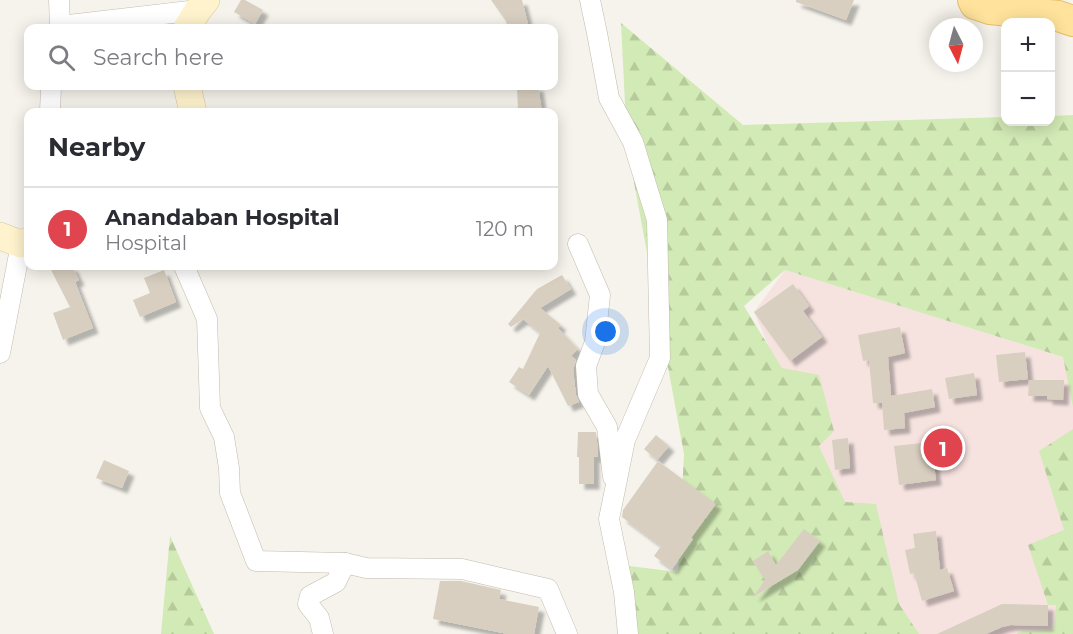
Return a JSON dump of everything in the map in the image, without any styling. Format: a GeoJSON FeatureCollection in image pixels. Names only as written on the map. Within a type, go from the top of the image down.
{"type":"FeatureCollection","features":[{"type":"Feature","properties":{"kind":"main road"},"geometry":{"type":"LineString","coordinates":[[973,0],[975,4],[990,9],[1058,16],[1073,21]]}},
{"type":"Feature","properties":{"kind":"street"},"geometry":{"type":"LineString","coordinates":[[59,0],[60,24]]}},
{"type":"Feature","properties":{"kind":"street"},"geometry":{"type":"LineString","coordinates":[[590,0],[609,98],[633,142],[657,220],[660,358],[625,440],[609,519],[624,592],[628,634]]}},
{"type":"Feature","properties":{"kind":"street"},"geometry":{"type":"LineString","coordinates":[[89,24],[197,13]]}},
{"type":"Feature","properties":{"kind":"street"},"geometry":{"type":"LineString","coordinates":[[50,108],[51,90]]}},
{"type":"Feature","properties":{"kind":"street"},"geometry":{"type":"LineString","coordinates":[[188,90],[192,108]]}},
{"type":"Feature","properties":{"kind":"street"},"geometry":{"type":"LineString","coordinates":[[0,353],[17,240]]}},
{"type":"Feature","properties":{"kind":"street"},"geometry":{"type":"LineString","coordinates":[[578,244],[600,295],[595,342],[586,366],[588,394],[607,427],[615,494]]}},
{"type":"Feature","properties":{"kind":"street"},"geometry":{"type":"LineString","coordinates":[[186,270],[207,319],[210,408],[224,437],[230,493],[256,561],[345,564],[366,568],[462,569],[549,589],[567,634]]}},
{"type":"Feature","properties":{"kind":"street"},"geometry":{"type":"LineString","coordinates":[[323,634],[319,618],[308,604],[310,596],[336,582],[345,564]]}},
{"type":"Feature","properties":{"kind":"shaded area"},"geometry":{"type":"Polygon","coordinates":[[[785,270],[1063,357],[1073,379],[1073,634],[896,634],[842,518],[754,312],[785,270]]]}},
{"type":"Feature","properties":{"kind":"green space"},"geometry":{"type":"Polygon","coordinates":[[[621,23],[743,125],[1001,117],[1001,126],[1055,126],[1055,116],[1073,115],[1073,407],[1063,357],[785,270],[744,306],[782,368],[819,375],[834,431],[819,446],[845,502],[876,504],[899,604],[919,634],[634,634],[621,565],[678,572],[684,454],[627,144],[621,23]]]}},
{"type":"Feature","properties":{"kind":"green space"},"geometry":{"type":"Polygon","coordinates":[[[1073,429],[1073,634],[1016,634],[1022,631],[1054,630],[1056,605],[1048,605],[1028,545],[1064,530],[1039,451],[1073,429]]]}},
{"type":"Feature","properties":{"kind":"green space"},"geometry":{"type":"Polygon","coordinates":[[[170,536],[214,634],[161,634],[170,536]]]}},
{"type":"Feature","properties":{"kind":"building"},"geometry":{"type":"Polygon","coordinates":[[[241,0],[263,10],[255,24],[234,12],[241,0]]]}},
{"type":"Feature","properties":{"kind":"building"},"geometry":{"type":"Polygon","coordinates":[[[491,0],[522,0],[528,24],[507,24],[491,0]]]}},
{"type":"Feature","properties":{"kind":"building"},"geometry":{"type":"Polygon","coordinates":[[[796,0],[854,0],[846,20],[796,2],[796,0]]]}},
{"type":"Feature","properties":{"kind":"building"},"geometry":{"type":"Polygon","coordinates":[[[517,90],[539,90],[541,108],[518,108],[517,90]]]}},
{"type":"Feature","properties":{"kind":"building"},"geometry":{"type":"Polygon","coordinates":[[[51,270],[74,270],[79,280],[75,282],[93,328],[63,340],[53,313],[70,307],[51,270]]]}},
{"type":"Feature","properties":{"kind":"building"},"geometry":{"type":"Polygon","coordinates":[[[164,270],[176,302],[140,317],[133,300],[150,293],[144,278],[164,270]]]}},
{"type":"Feature","properties":{"kind":"building"},"geometry":{"type":"Polygon","coordinates":[[[562,275],[571,289],[540,308],[561,325],[558,328],[578,349],[571,356],[576,360],[573,370],[579,402],[568,406],[548,366],[529,395],[509,382],[519,367],[523,369],[540,333],[523,319],[511,327],[508,324],[537,289],[562,275]]]}},
{"type":"Feature","properties":{"kind":"building"},"geometry":{"type":"Polygon","coordinates":[[[793,284],[809,306],[803,311],[822,337],[790,361],[754,312],[793,284]]]}},
{"type":"Feature","properties":{"kind":"building"},"geometry":{"type":"Polygon","coordinates":[[[900,327],[905,353],[888,357],[891,396],[932,389],[935,407],[904,413],[905,428],[884,430],[882,403],[873,403],[869,360],[863,361],[858,335],[900,327]]]}},
{"type":"Feature","properties":{"kind":"building"},"geometry":{"type":"Polygon","coordinates":[[[1025,352],[1028,379],[999,382],[996,355],[1025,352]]]}},
{"type":"Feature","properties":{"kind":"building"},"geometry":{"type":"Polygon","coordinates":[[[974,373],[977,395],[949,399],[945,378],[974,373]]]}},
{"type":"Feature","properties":{"kind":"building"},"geometry":{"type":"Polygon","coordinates":[[[1029,380],[1064,380],[1063,400],[1047,399],[1047,396],[1028,396],[1029,380]]]}},
{"type":"Feature","properties":{"kind":"building"},"geometry":{"type":"Polygon","coordinates":[[[578,432],[596,432],[598,457],[594,457],[594,484],[579,484],[578,432]]]}},
{"type":"Feature","properties":{"kind":"building"},"geometry":{"type":"Polygon","coordinates":[[[656,435],[669,446],[657,460],[644,449],[656,435]]]}},
{"type":"Feature","properties":{"kind":"building"},"geometry":{"type":"Polygon","coordinates":[[[848,438],[850,468],[835,470],[832,440],[848,438]]]}},
{"type":"Feature","properties":{"kind":"building"},"geometry":{"type":"Polygon","coordinates":[[[931,442],[936,480],[899,485],[894,446],[931,442]]]}},
{"type":"Feature","properties":{"kind":"building"},"geometry":{"type":"Polygon","coordinates":[[[104,460],[129,471],[122,488],[96,478],[104,460]]]}},
{"type":"Feature","properties":{"kind":"building"},"geometry":{"type":"Polygon","coordinates":[[[658,461],[716,504],[672,569],[654,556],[661,546],[622,517],[623,510],[658,461]]]}},
{"type":"Feature","properties":{"kind":"building"},"geometry":{"type":"Polygon","coordinates":[[[804,529],[820,541],[798,570],[753,597],[765,580],[753,561],[768,551],[776,565],[804,529]]]}},
{"type":"Feature","properties":{"kind":"building"},"geometry":{"type":"Polygon","coordinates":[[[936,531],[940,570],[947,568],[954,591],[922,601],[914,573],[910,574],[905,550],[915,548],[913,534],[936,531]]]}},
{"type":"Feature","properties":{"kind":"building"},"geometry":{"type":"Polygon","coordinates":[[[440,581],[461,581],[501,590],[499,599],[539,607],[534,634],[508,634],[433,619],[440,581]]]}},
{"type":"Feature","properties":{"kind":"building"},"geometry":{"type":"Polygon","coordinates":[[[1002,604],[1048,605],[1048,626],[1011,625],[986,634],[937,634],[1002,604]]]}},
{"type":"Feature","properties":{"kind":"place","name":"Anandaban Hospital"},"geometry":{"type":"Point","coordinates":[943,448]}}]}
